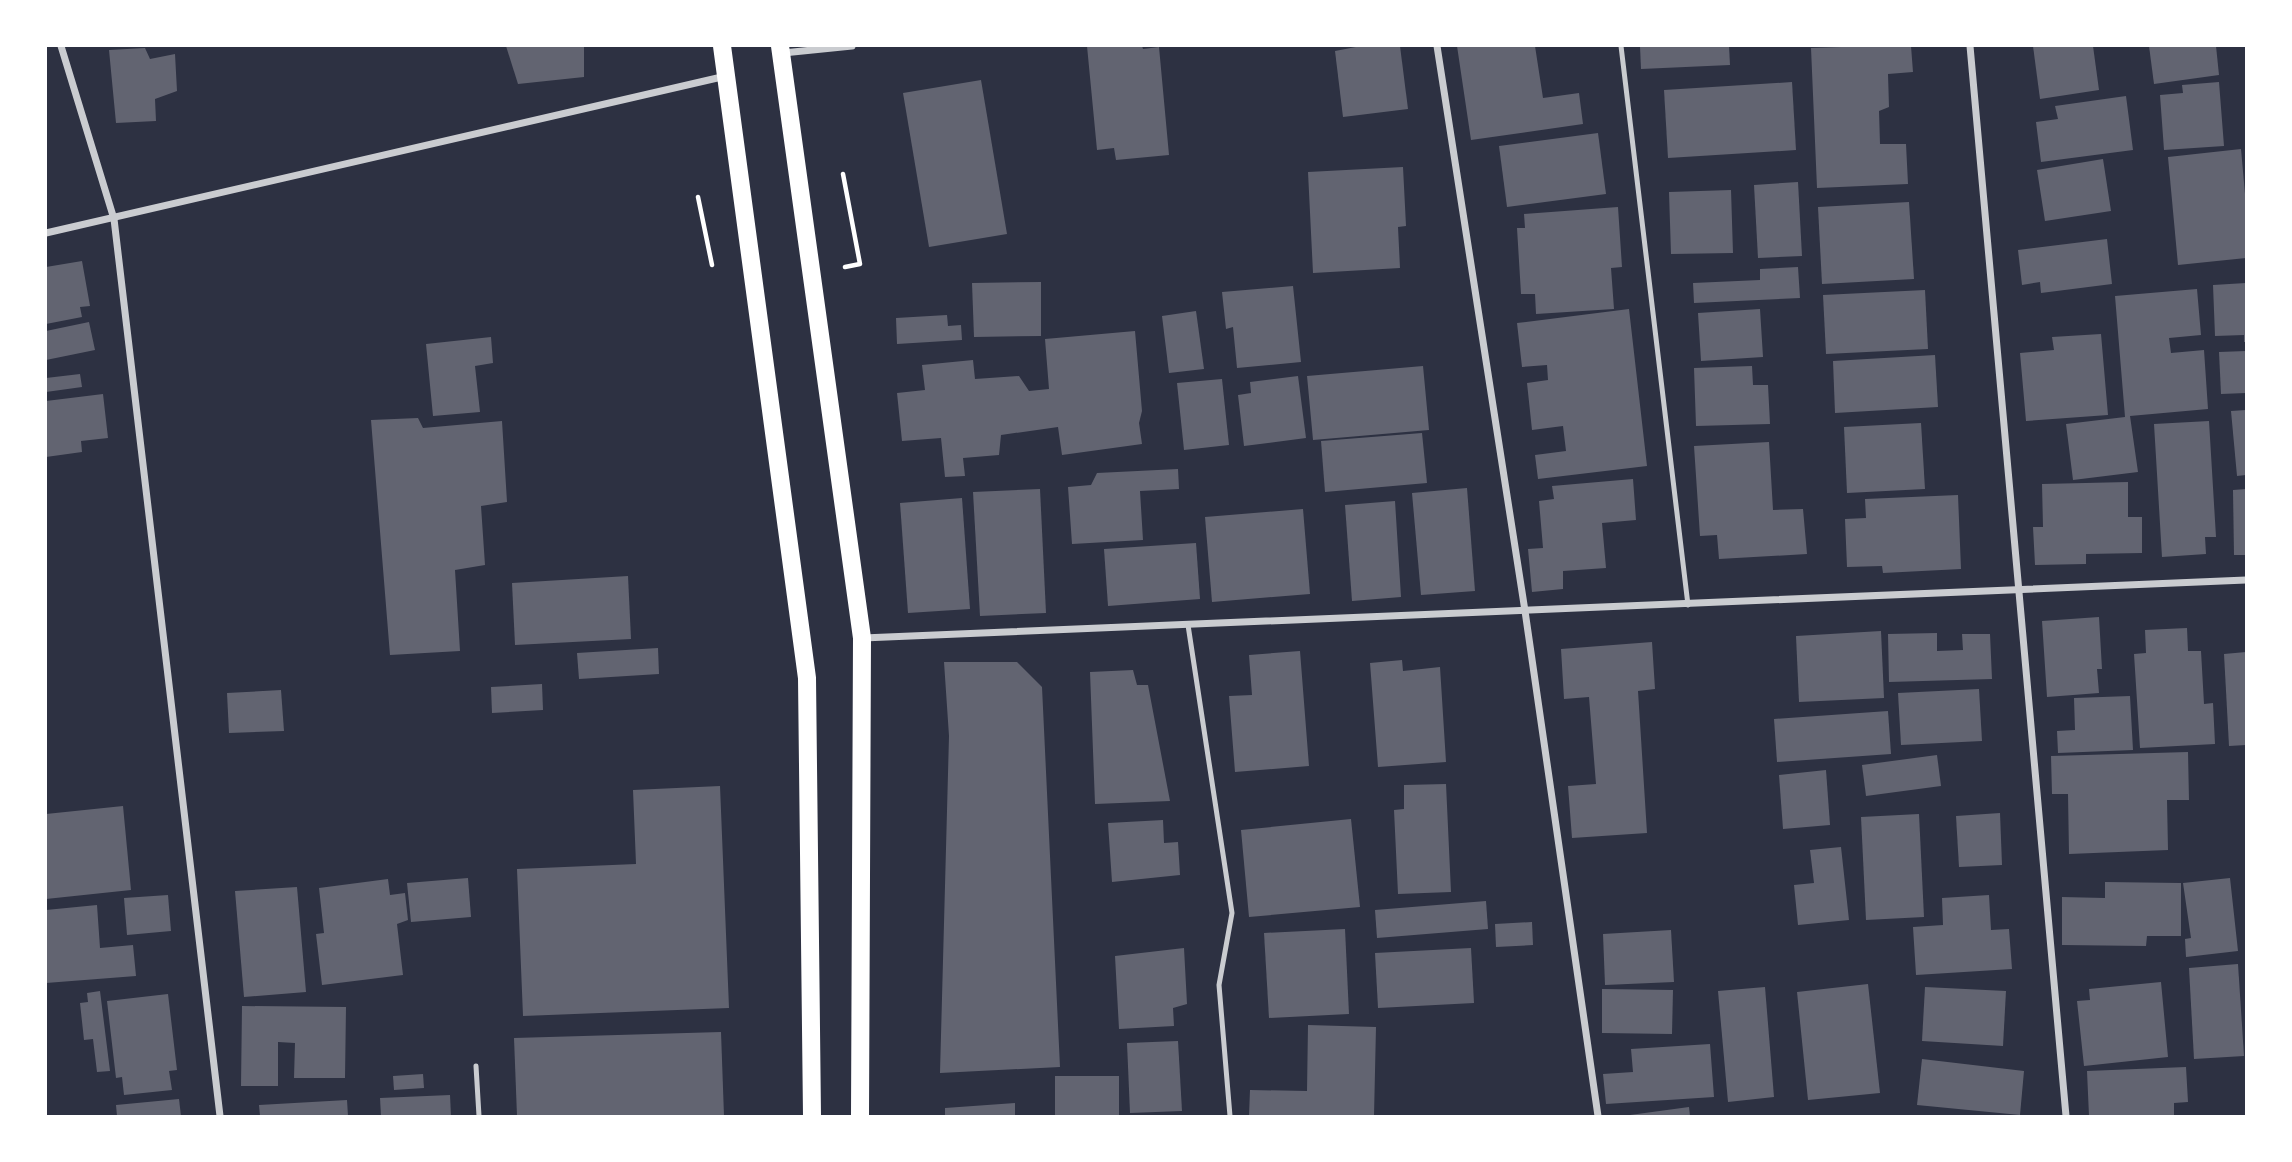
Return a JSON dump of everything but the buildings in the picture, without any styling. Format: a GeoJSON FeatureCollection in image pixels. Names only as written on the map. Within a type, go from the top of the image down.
{"type":"FeatureCollection","features":[{"type":"Feature","properties":{"kind":"main road"},"geometry":{"type":"LineString","coordinates":[[722,46],[807,678],[812,1116]]}},
{"type":"Feature","properties":{"kind":"main road"},"geometry":{"type":"LineString","coordinates":[[781,49],[862,638],[860,1116]]}},
{"type":"Feature","properties":{"kind":"street"},"geometry":{"type":"LineString","coordinates":[[61,46],[114,219],[220,1116]]}},
{"type":"Feature","properties":{"kind":"street"},"geometry":{"type":"LineString","coordinates":[[781,49],[852,46]]}},
{"type":"Feature","properties":{"kind":"street"},"geometry":{"type":"LineString","coordinates":[[1437,46],[1525,611],[1598,1116]]}},
{"type":"Feature","properties":{"kind":"street"},"geometry":{"type":"LineString","coordinates":[[1970,46],[2066,1116]]}},
{"type":"Feature","properties":{"kind":"street"},"geometry":{"type":"LineString","coordinates":[[46,233],[726,76]]}},
{"type":"Feature","properties":{"kind":"street"},"geometry":{"type":"LineString","coordinates":[[862,638],[2246,580]]}},
{"type":"Feature","properties":{"kind":"lane"},"geometry":{"type":"LineString","coordinates":[[1621,46],[1688,605]]}},
{"type":"Feature","properties":{"kind":"lane"},"geometry":{"type":"LineString","coordinates":[[1188,625],[1232,913],[1219,985],[1230,1116]]}},
{"type":"Feature","properties":{"kind":"lane"},"geometry":{"type":"LineString","coordinates":[[476,1066],[479,1116]]}},
{"type":"Feature","properties":{"kind":"path"},"geometry":{"type":"LineString","coordinates":[[843,174],[860,264]]}},
{"type":"Feature","properties":{"kind":"path"},"geometry":{"type":"LineString","coordinates":[[698,197],[714,271]]}}]}
